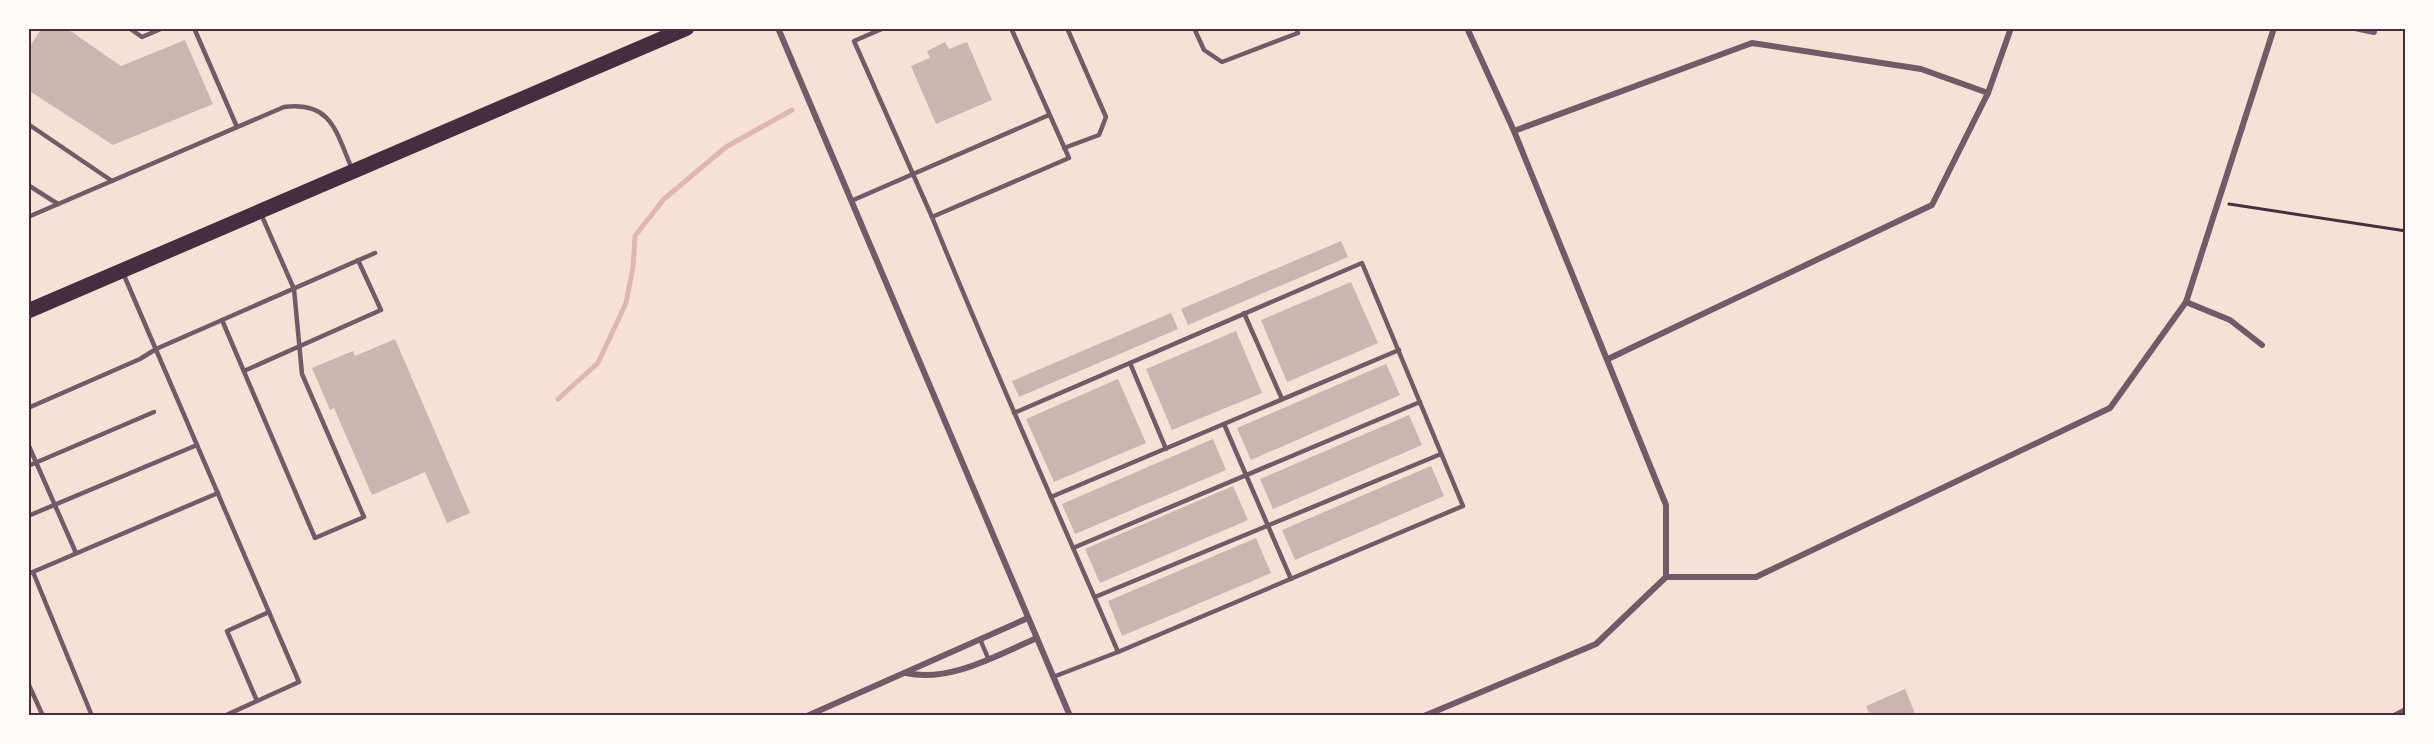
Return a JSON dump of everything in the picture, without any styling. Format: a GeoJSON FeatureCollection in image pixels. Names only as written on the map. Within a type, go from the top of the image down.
{"type":"FeatureCollection","features":[{"type":"Feature","properties":{"kind":"main road"},"geometry":{"type":"LineString","coordinates":[[28,311],[687,28]]}},
{"type":"Feature","properties":{"kind":"street"},"geometry":{"type":"LineString","coordinates":[[778,28],[1070,716]]}},
{"type":"Feature","properties":{"kind":"street"},"geometry":{"type":"LineString","coordinates":[[1467,28],[1514,130],[1666,505],[1666,577]]}},
{"type":"Feature","properties":{"kind":"street"},"geometry":{"type":"LineString","coordinates":[[1608,359],[1932,205],[1988,93],[2011,28]]}},
{"type":"Feature","properties":{"kind":"street"},"geometry":{"type":"LineString","coordinates":[[1424,716],[1596,644],[1666,577],[1756,577],[2109,408],[2186,302],[2274,28]]}},
{"type":"Feature","properties":{"kind":"street"},"geometry":{"type":"LineString","coordinates":[[2355,28],[2374,33]]}},
{"type":"Feature","properties":{"kind":"street"},"geometry":{"type":"LineString","coordinates":[[1514,130],[1752,43],[1921,69],[1988,93]]}},
{"type":"Feature","properties":{"kind":"street"},"geometry":{"type":"LineString","coordinates":[[2186,302],[2230,320],[2262,345]]}},
{"type":"Feature","properties":{"kind":"street"},"geometry":{"type":"LineString","coordinates":[[807,716],[1028,618]]}},
{"type":"Feature","properties":{"kind":"street"},"geometry":{"type":"LineString","coordinates":[[906,673],[918,676],[960,670],[1037,638]]}},
{"type":"Feature","properties":{"kind":"street"},"geometry":{"type":"LineString","coordinates":[[2394,716],[2406,711]]}},
{"type":"Feature","properties":{"kind":"lane"},"geometry":{"type":"LineString","coordinates":[[129,28],[142,37],[163,28]]}},
{"type":"Feature","properties":{"kind":"lane"},"geometry":{"type":"LineString","coordinates":[[194,28],[237,127]]}},
{"type":"Feature","properties":{"kind":"lane"},"geometry":{"type":"LineString","coordinates":[[884,28],[854,41],[1118,652]]}},
{"type":"Feature","properties":{"kind":"lane"},"geometry":{"type":"LineString","coordinates":[[932,217],[1069,158],[1011,28]]}},
{"type":"Feature","properties":{"kind":"lane"},"geometry":{"type":"LineString","coordinates":[[1064,148],[1099,135],[1106,117],[1067,28]]}},
{"type":"Feature","properties":{"kind":"lane"},"geometry":{"type":"LineString","coordinates":[[1194,28],[1204,50],[1222,63],[1298,33],[1296,28]]}},
{"type":"Feature","properties":{"kind":"lane"},"geometry":{"type":"LineString","coordinates":[[28,217],[284,106],[301,104],[316,108],[327,117],[336,131],[353,171]]}},
{"type":"Feature","properties":{"kind":"lane"},"geometry":{"type":"LineString","coordinates":[[852,201],[1050,115]]}},
{"type":"Feature","properties":{"kind":"lane"},"geometry":{"type":"LineString","coordinates":[[28,124],[112,181]]}},
{"type":"Feature","properties":{"kind":"lane"},"geometry":{"type":"LineString","coordinates":[[28,184],[58,204]]}},
{"type":"Feature","properties":{"kind":"lane"},"geometry":{"type":"LineString","coordinates":[[222,320],[315,538],[364,517],[302,374],[294,289],[260,212]]}},
{"type":"Feature","properties":{"kind":"lane"},"geometry":{"type":"LineString","coordinates":[[28,408],[375,253]]}},
{"type":"Feature","properties":{"kind":"lane"},"geometry":{"type":"LineString","coordinates":[[244,371],[381,310],[358,260]]}},
{"type":"Feature","properties":{"kind":"lane"},"geometry":{"type":"LineString","coordinates":[[1014,413],[1362,263],[1462,506],[1118,652],[1053,677]]}},
{"type":"Feature","properties":{"kind":"lane"},"geometry":{"type":"LineString","coordinates":[[122,270],[299,682],[224,716]]}},
{"type":"Feature","properties":{"kind":"lane"},"geometry":{"type":"LineString","coordinates":[[1244,313],[1282,399]]}},
{"type":"Feature","properties":{"kind":"lane"},"geometry":{"type":"LineString","coordinates":[[1051,497],[1399,350]]}},
{"type":"Feature","properties":{"kind":"lane"},"geometry":{"type":"LineString","coordinates":[[1130,363],[1166,449]]}},
{"type":"Feature","properties":{"kind":"lane"},"geometry":{"type":"LineString","coordinates":[[1073,548],[1420,402]]}},
{"type":"Feature","properties":{"kind":"lane"},"geometry":{"type":"LineString","coordinates":[[28,466],[154,412]]}},
{"type":"Feature","properties":{"kind":"lane"},"geometry":{"type":"LineString","coordinates":[[1224,424],[1291,579]]}},
{"type":"Feature","properties":{"kind":"lane"},"geometry":{"type":"LineString","coordinates":[[28,444],[76,553]]}},
{"type":"Feature","properties":{"kind":"lane"},"geometry":{"type":"LineString","coordinates":[[28,516],[197,445]]}},
{"type":"Feature","properties":{"kind":"lane"},"geometry":{"type":"LineString","coordinates":[[1095,597],[1442,454]]}},
{"type":"Feature","properties":{"kind":"lane"},"geometry":{"type":"LineString","coordinates":[[92,716],[31,573],[218,493]]}},
{"type":"Feature","properties":{"kind":"lane"},"geometry":{"type":"LineString","coordinates":[[257,701],[227,631],[269,612]]}},
{"type":"Feature","properties":{"kind":"lane"},"geometry":{"type":"LineString","coordinates":[[980,639],[988,658]]}},
{"type":"Feature","properties":{"kind":"lane"},"geometry":{"type":"LineString","coordinates":[[28,683],[43,716]]}},
{"type":"Feature","properties":{"kind":"path"},"geometry":{"type":"LineString","coordinates":[[2218,202],[2406,231]]}},
{"type":"Feature","properties":{"kind":"building"},"geometry":{"type":"Polygon","coordinates":[[[42,28],[66,28],[121,66],[185,40],[213,104],[113,145],[28,90],[28,49],[42,28]]]}},
{"type":"Feature","properties":{"kind":"building"},"geometry":{"type":"Polygon","coordinates":[[[945,42],[949,49],[967,42],[992,100],[936,124],[911,66],[930,58],[927,51],[945,42]]]}},
{"type":"Feature","properties":{"kind":"building"},"geometry":{"type":"Polygon","coordinates":[[[1341,241],[1348,257],[1188,325],[1181,309],[1341,241]]]}},
{"type":"Feature","properties":{"kind":"building"},"geometry":{"type":"Polygon","coordinates":[[[1351,282],[1378,343],[1287,382],[1261,320],[1351,282]]]}},
{"type":"Feature","properties":{"kind":"building"},"geometry":{"type":"Polygon","coordinates":[[[1171,313],[1178,329],[1019,397],[1012,381],[1171,313]]]}},
{"type":"Feature","properties":{"kind":"building"},"geometry":{"type":"Polygon","coordinates":[[[1236,331],[1262,393],[1172,430],[1146,369],[1236,331]]]}},
{"type":"Feature","properties":{"kind":"building"},"geometry":{"type":"Polygon","coordinates":[[[395,339],[470,513],[447,523],[425,472],[372,495],[334,408],[330,410],[312,368],[353,351],[355,356],[395,339]]]}},
{"type":"Feature","properties":{"kind":"building"},"geometry":{"type":"Polygon","coordinates":[[[1386,364],[1400,395],[1251,460],[1237,428],[1386,364]]]}},
{"type":"Feature","properties":{"kind":"building"},"geometry":{"type":"Polygon","coordinates":[[[1118,379],[1146,443],[1054,482],[1026,419],[1118,379]]]}},
{"type":"Feature","properties":{"kind":"building"},"geometry":{"type":"Polygon","coordinates":[[[1409,415],[1422,445],[1273,509],[1260,479],[1409,415]]]}},
{"type":"Feature","properties":{"kind":"building"},"geometry":{"type":"Polygon","coordinates":[[[1213,439],[1226,470],[1075,534],[1062,504],[1213,439]]]}},
{"type":"Feature","properties":{"kind":"building"},"geometry":{"type":"Polygon","coordinates":[[[1431,466],[1444,496],[1295,560],[1282,530],[1431,466]]]}},
{"type":"Feature","properties":{"kind":"building"},"geometry":{"type":"Polygon","coordinates":[[[1233,486],[1248,520],[1100,583],[1085,549],[1233,486]]]}},
{"type":"Feature","properties":{"kind":"building"},"geometry":{"type":"Polygon","coordinates":[[[1256,538],[1271,573],[1122,636],[1108,601],[1256,538]]]}},
{"type":"Feature","properties":{"kind":"building"},"geometry":{"type":"Polygon","coordinates":[[[1905,689],[1916,716],[1870,716],[1866,706],[1905,689]]]}},
{"type":"Feature","properties":{"kind":"waterway"},"geometry":{"type":"LineString","coordinates":[[558,399],[598,363],[626,303],[633,267],[635,236],[664,199],[726,147],[792,110]]}}]}
